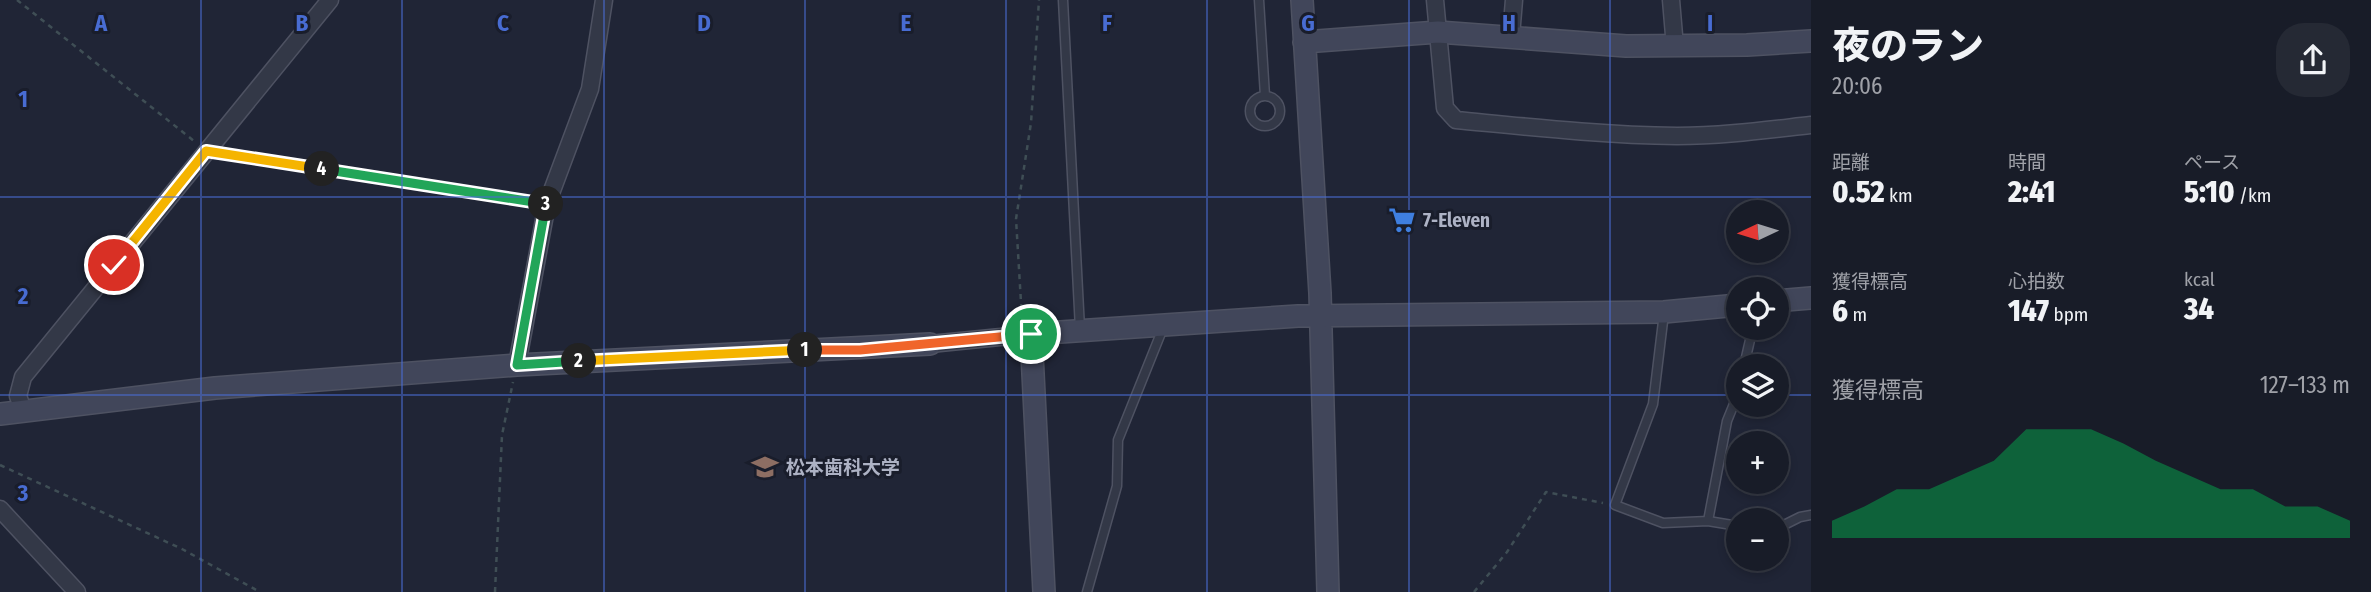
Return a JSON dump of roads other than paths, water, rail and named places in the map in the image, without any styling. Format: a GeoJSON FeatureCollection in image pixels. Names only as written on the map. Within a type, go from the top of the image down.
{"type":"FeatureCollection","features":[{"type":"Feature","properties":{"kind":"street"},"geometry":{"type":"LineString","coordinates":[[23,410],[18,396],[23,377],[330,0]]}},
{"type":"Feature","properties":{"kind":"street"},"geometry":{"type":"LineString","coordinates":[[517,365],[547,204],[590,89],[604,0]]}},
{"type":"Feature","properties":{"kind":"street"},"geometry":{"type":"LineString","coordinates":[[1302,0],[1320,317],[1328,592]]}},
{"type":"Feature","properties":{"kind":"street"},"geometry":{"type":"LineString","coordinates":[[1435,0],[1446,108],[1456,120],[1593,133],[1679,136],[1734,134],[1811,125]]}},
{"type":"Feature","properties":{"kind":"street"},"geometry":{"type":"LineString","coordinates":[[1511,36],[1514,0]]}},
{"type":"Feature","properties":{"kind":"street"},"geometry":{"type":"LineString","coordinates":[[1671,0],[1675,47]]}},
{"type":"Feature","properties":{"kind":"street"},"geometry":{"type":"LineString","coordinates":[[1304,42],[1438,32],[1626,46],[1675,47],[1811,41]]}},
{"type":"Feature","properties":{"kind":"street"},"geometry":{"type":"LineString","coordinates":[[1789,300],[1811,298]]}},
{"type":"Feature","properties":{"kind":"street"},"geometry":{"type":"LineString","coordinates":[[0,414],[215,388],[517,365],[930,344],[1165,323],[1320,317],[1664,312],[1726,306]]}},
{"type":"Feature","properties":{"kind":"street"},"geometry":{"type":"LineString","coordinates":[[1031,334],[1044,592]]}},
{"type":"Feature","properties":{"kind":"street"},"geometry":{"type":"LineString","coordinates":[[0,509],[77,592]]}},
{"type":"Feature","properties":{"kind":"lane"},"geometry":{"type":"LineString","coordinates":[[1063,0],[1080,330]]}},
{"type":"Feature","properties":{"kind":"lane"},"geometry":{"type":"LineString","coordinates":[[1259,0],[1265,96]]}},
{"type":"Feature","properties":{"kind":"lane"},"geometry":{"type":"LineString","coordinates":[[1664,312],[1653,404],[1615,505],[1663,523],[1708,521],[1726,524]]}},
{"type":"Feature","properties":{"kind":"lane"},"geometry":{"type":"LineString","coordinates":[[1087,592],[1117,486],[1118,440],[1165,323]]}},
{"type":"Feature","properties":{"kind":"lane"},"geometry":{"type":"LineString","coordinates":[[1708,521],[1729,417]]}},
{"type":"Feature","properties":{"kind":"lane"},"geometry":{"type":"LineString","coordinates":[[1789,523],[1811,515]]}},
{"type":"Feature","properties":{"kind":"place","name":"7-Eleven"},"geometry":{"type":"Point","coordinates":[1402,220]}},
{"type":"Feature","properties":{"kind":"place","name":"松本歯科大学"},"geometry":{"type":"Point","coordinates":[765,467]}}]}
